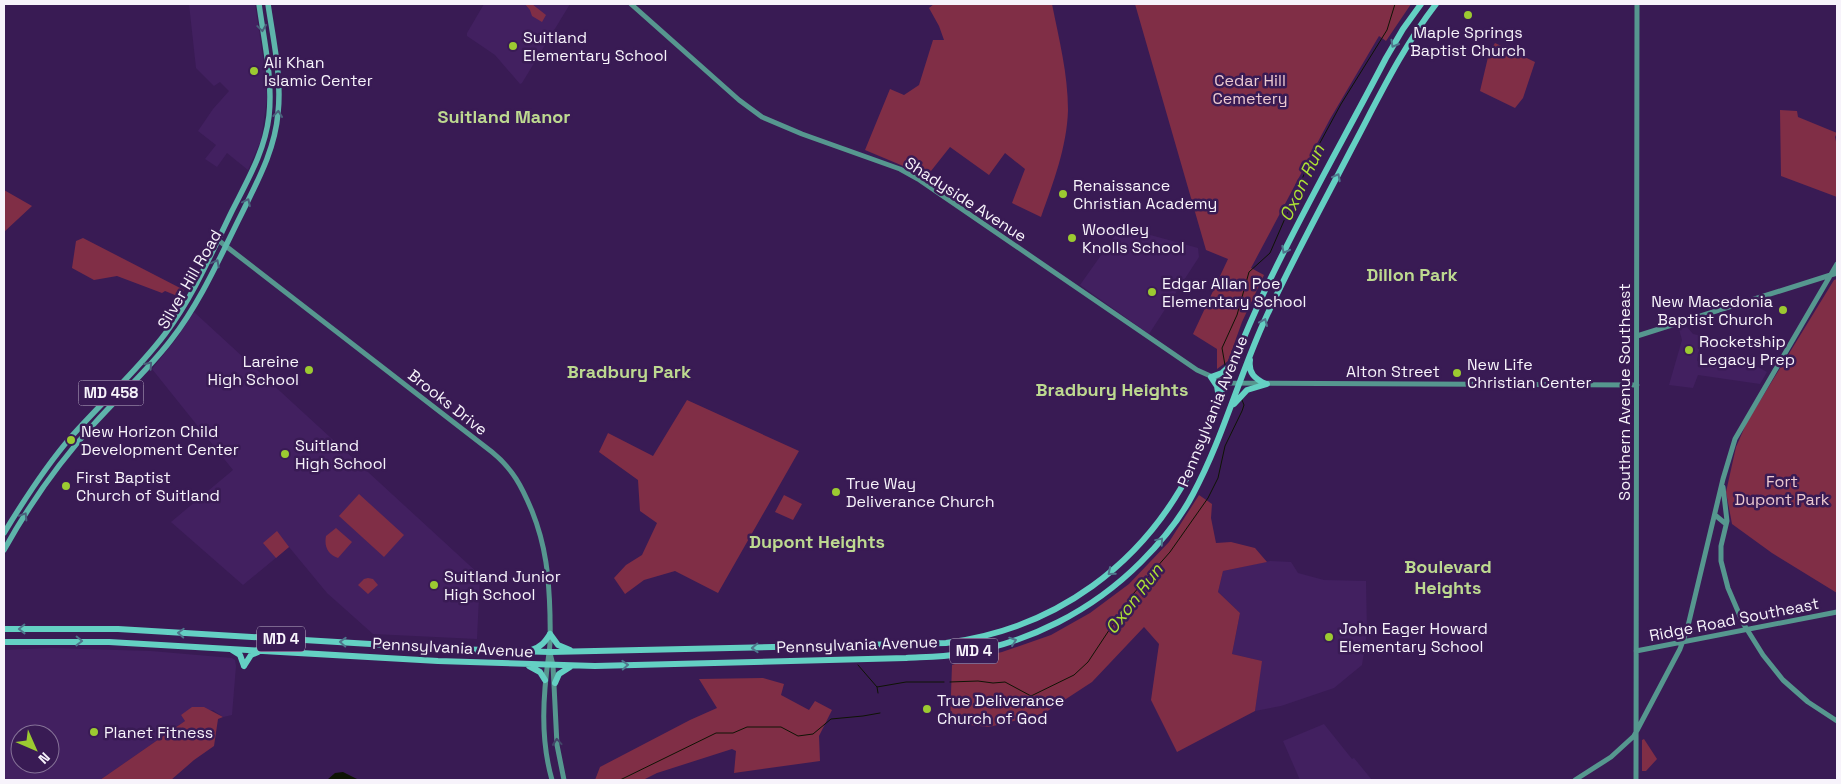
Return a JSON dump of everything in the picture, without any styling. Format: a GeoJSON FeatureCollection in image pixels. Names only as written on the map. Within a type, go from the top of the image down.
{"type":"FeatureCollection","features":[{"type":"Feature","properties":{"kind":"highway","name":"Pennsylvania Avenue"},"geometry":{"type":"LineString","coordinates":[[4,629],[118,630],[524,652],[579,652],[931,644],[986,636],[1019,626],[1049,613],[1074,599],[1107,575],[1138,547],[1166,513],[1198,454],[1254,312],[1286,248],[1386,58],[1403,29],[1421,4]]}},
{"type":"Feature","properties":{"kind":"highway","name":"Pennsylvania Avenue"},"geometry":{"type":"LineString","coordinates":[[6,642],[109,642],[595,666],[934,657],[977,651],[1010,642],[1054,625],[1082,610],[1128,575],[1161,540],[1185,508],[1220,437],[1253,348],[1283,279],[1417,30],[1436,4]]}},
{"type":"Feature","properties":{"kind":"highway"},"geometry":{"type":"LineString","coordinates":[[1253,348],[1250,363],[1251,372],[1255,378],[1267,384]]}},
{"type":"Feature","properties":{"kind":"highway"},"geometry":{"type":"LineString","coordinates":[[1219,399],[1217,386],[1211,377],[1222,373],[1233,364]]}},
{"type":"Feature","properties":{"kind":"highway"},"geometry":{"type":"LineString","coordinates":[[1220,437],[1240,396],[1251,388],[1267,384]]}},
{"type":"Feature","properties":{"kind":"highway"},"geometry":{"type":"LineString","coordinates":[[524,652],[539,647],[546,642],[550,634],[561,647],[579,652]]}},
{"type":"Feature","properties":{"kind":"highway"},"geometry":{"type":"LineString","coordinates":[[228,649],[239,654],[244,666],[251,655],[266,651]]}},
{"type":"Feature","properties":{"kind":"highway"},"geometry":{"type":"LineString","coordinates":[[526,664],[539,671],[545,680]]}},
{"type":"Feature","properties":{"kind":"highway"},"geometry":{"type":"LineString","coordinates":[[555,683],[561,672],[576,665]]}},
{"type":"Feature","properties":{"kind":"main road","name":"Silver Hill Road"},"geometry":{"type":"LineString","coordinates":[[4,533],[29,493],[55,457],[165,334],[192,290],[256,164],[268,125],[270,104],[269,79],[259,4]]}},
{"type":"Feature","properties":{"kind":"main road","name":"Silver Hill Road"},"geometry":{"type":"LineString","coordinates":[[4,550],[29,508],[61,463],[94,424],[161,352],[179,329],[226,245],[266,162],[277,124],[279,86],[268,4]]}},
{"type":"Feature","properties":{"kind":"street","name":"Shadyside Avenue"},"geometry":{"type":"LineString","coordinates":[[631,4],[739,100],[762,117],[780,126],[890,165],[913,176],[1197,370],[1226,383],[1240,383]]}},
{"type":"Feature","properties":{"kind":"street","name":"Southern Avenue Southeast"},"geometry":{"type":"LineString","coordinates":[[1636,780],[1638,4]]}},
{"type":"Feature","properties":{"kind":"street","name":"Brooks Drive"},"geometry":{"type":"LineString","coordinates":[[218,240],[492,452],[512,470],[522,486],[543,544],[547,561],[550,594],[550,665],[555,683],[557,745],[564,780]]}},
{"type":"Feature","properties":{"kind":"street"},"geometry":{"type":"LineString","coordinates":[[1575,780],[1611,757],[1630,742],[1637,732],[1683,642],[1731,450],[1742,426],[1837,264]]}},
{"type":"Feature","properties":{"kind":"street"},"geometry":{"type":"LineString","coordinates":[[1637,336],[1837,273]]}},
{"type":"Feature","properties":{"kind":"street","name":"Alton Street"},"geometry":{"type":"LineString","coordinates":[[1240,383],[1637,385]]}},
{"type":"Feature","properties":{"kind":"street"},"geometry":{"type":"LineString","coordinates":[[1722,484],[1727,519],[1721,546],[1722,564],[1731,595],[1746,630],[1783,680],[1808,702],[1837,721]]}},
{"type":"Feature","properties":{"kind":"street"},"geometry":{"type":"LineString","coordinates":[[1715,515],[1726,524]]}},
{"type":"Feature","properties":{"kind":"street","name":"Ridge Road Southeast"},"geometry":{"type":"LineString","coordinates":[[1636,651],[1837,612]]}},
{"type":"Feature","properties":{"kind":"street","name":"Brooks Drive"},"geometry":{"type":"LineString","coordinates":[[550,665],[545,680],[543,706],[545,748],[552,780]]}},
{"type":"Feature","properties":{"kind":"shaded area"},"geometry":{"type":"Polygon","coordinates":[[[189,4],[255,4],[267,98],[261,140],[248,170],[227,153],[217,167],[205,159],[216,145],[198,131],[213,109],[229,91],[220,82],[214,86],[196,68],[189,4]]]}},
{"type":"Feature","properties":{"kind":"shaded area","name":"Suitland Elementary School"},"geometry":{"type":"Polygon","coordinates":[[[484,4],[570,4],[520,84],[495,55],[467,36],[484,4]]]}},
{"type":"Feature","properties":{"kind":"shaded area"},"geometry":{"type":"Polygon","coordinates":[[[1121,227],[1198,248],[1199,257],[1149,334],[1080,285],[1121,227]]]}},
{"type":"Feature","properties":{"kind":"shaded area","name":"Suitland High School"},"geometry":{"type":"Polygon","coordinates":[[[194,312],[480,575],[477,639],[373,634],[327,593],[289,547],[243,585],[171,522],[233,470],[152,369],[176,339],[194,312]]]}},
{"type":"Feature","properties":{"kind":"shaded area","name":"Rocketship Legacy Prep"},"geometry":{"type":"Polygon","coordinates":[[[1687,327],[1693,334],[1702,336],[1697,361],[1758,367],[1767,372],[1760,384],[1698,375],[1693,388],[1669,385],[1682,340],[1679,329],[1687,327]]]}},
{"type":"Feature","properties":{"kind":"shaded area"},"geometry":{"type":"Polygon","coordinates":[[[1270,561],[1291,562],[1298,573],[1324,580],[1366,581],[1367,632],[1362,665],[1334,688],[1281,706],[1255,711],[1261,661],[1232,654],[1240,613],[1218,592],[1223,571],[1270,561]]]}},
{"type":"Feature","properties":{"kind":"shaded area"},"geometry":{"type":"Polygon","coordinates":[[[51,648],[151,651],[232,658],[235,660],[232,715],[223,717],[213,710],[181,715],[185,721],[100,780],[4,780],[4,650],[51,648]]]}},
{"type":"Feature","properties":{"kind":"shaded area"},"geometry":{"type":"Polygon","coordinates":[[[1324,724],[1352,759],[1354,758],[1372,780],[1300,780],[1283,741],[1324,724]]]}},
{"type":"Feature","properties":{"kind":"shaded area"},"geometry":{"type":"Polygon","coordinates":[[[343,772],[359,780],[327,780],[335,773],[343,772]]]}},
{"type":"Feature","properties":{"kind":"green space"},"geometry":{"type":"Polygon","coordinates":[[[525,4],[532,4],[546,15],[542,22],[532,16],[525,4]]]}},
{"type":"Feature","properties":{"kind":"green space"},"geometry":{"type":"Polygon","coordinates":[[[934,4],[1052,4],[1065,70],[1068,110],[1062,151],[1055,178],[1041,217],[1012,203],[1025,169],[1005,153],[989,175],[950,147],[927,176],[865,150],[890,89],[904,95],[919,85],[933,40],[944,40],[929,8],[934,4]]]}},
{"type":"Feature","properties":{"kind":"green space","name":"Cedar Hill Cemetery"},"geometry":{"type":"Polygon","coordinates":[[[1135,4],[1411,4],[1386,41],[1379,36],[1330,119],[1251,268],[1264,275],[1242,322],[1228,361],[1217,369],[1217,349],[1193,334],[1228,259],[1206,250],[1135,4]]]}},
{"type":"Feature","properties":{"kind":"green space"},"geometry":{"type":"Polygon","coordinates":[[[1495,43],[1535,62],[1523,98],[1515,108],[1480,91],[1489,53],[1495,43]]]}},
{"type":"Feature","properties":{"kind":"green space"},"geometry":{"type":"Polygon","coordinates":[[[1780,110],[1797,111],[1798,117],[1837,133],[1835,137],[1837,146],[1837,197],[1781,176],[1780,110]]]}},
{"type":"Feature","properties":{"kind":"green space"},"geometry":{"type":"Polygon","coordinates":[[[4,190],[32,206],[4,232],[4,190]]]}},
{"type":"Feature","properties":{"kind":"green space"},"geometry":{"type":"Polygon","coordinates":[[[83,238],[184,290],[180,297],[165,291],[162,293],[117,276],[94,280],[72,268],[76,241],[83,238]]]}},
{"type":"Feature","properties":{"kind":"green space","name":"Fort Dupont Park"},"geometry":{"type":"Polygon","coordinates":[[[1837,279],[1837,593],[1772,553],[1732,524],[1726,492],[1736,447],[1747,422],[1834,280],[1837,279]]]}},
{"type":"Feature","properties":{"kind":"green space"},"geometry":{"type":"Polygon","coordinates":[[[687,400],[799,451],[718,593],[675,571],[644,580],[625,594],[614,578],[626,565],[642,555],[657,523],[640,511],[638,480],[599,452],[608,433],[653,456],[687,400]]]}},
{"type":"Feature","properties":{"kind":"green space"},"geometry":{"type":"Polygon","coordinates":[[[359,494],[404,535],[384,557],[339,516],[359,494]]]}},
{"type":"Feature","properties":{"kind":"green space"},"geometry":{"type":"Polygon","coordinates":[[[784,495],[802,504],[793,520],[775,512],[784,495]]]}},
{"type":"Feature","properties":{"kind":"green space"},"geometry":{"type":"Polygon","coordinates":[[[1199,495],[1212,504],[1211,518],[1216,543],[1231,542],[1255,548],[1267,562],[1223,571],[1218,592],[1240,613],[1232,654],[1262,661],[1255,711],[1177,752],[1151,700],[1159,644],[1144,627],[1092,682],[1043,714],[989,727],[950,723],[952,665],[1002,652],[1051,635],[1090,613],[1129,584],[1169,542],[1199,495]]]}},
{"type":"Feature","properties":{"kind":"green space"},"geometry":{"type":"Polygon","coordinates":[[[336,528],[352,542],[338,558],[329,552],[326,547],[326,536],[336,528]]]}},
{"type":"Feature","properties":{"kind":"green space"},"geometry":{"type":"Polygon","coordinates":[[[277,531],[289,547],[276,558],[263,543],[277,531]]]}},
{"type":"Feature","properties":{"kind":"green space"},"geometry":{"type":"Polygon","coordinates":[[[368,578],[373,579],[378,585],[368,594],[358,585],[368,578]]]}},
{"type":"Feature","properties":{"kind":"green space"},"geometry":{"type":"Polygon","coordinates":[[[763,678],[784,684],[781,695],[809,710],[815,701],[832,710],[819,736],[820,761],[734,773],[736,751],[732,749],[657,773],[643,780],[595,780],[600,767],[717,708],[699,679],[763,678]]]}},
{"type":"Feature","properties":{"kind":"green space"},"geometry":{"type":"Polygon","coordinates":[[[192,707],[204,707],[223,717],[218,719],[214,746],[171,780],[100,780],[185,721],[181,715],[192,707]]]}},
{"type":"Feature","properties":{"kind":"green space"},"geometry":{"type":"Polygon","coordinates":[[[1644,739],[1657,759],[1646,771],[1642,771],[1642,740],[1644,739]]]}},
{"type":"Feature","properties":{"kind":"waterway","name":"Oxon Run"},"geometry":{"type":"LineString","coordinates":[[1225,365],[1222,348],[1237,315],[1249,272],[1270,253],[1309,163],[1341,104],[1387,30],[1395,4]]}},
{"type":"Feature","properties":{"kind":"waterway","name":"Oxon Run"},"geometry":{"type":"LineString","coordinates":[[950,682],[1005,682],[1031,696],[1074,675],[1088,662],[1133,594],[1170,552],[1208,498],[1218,478],[1225,446],[1242,411],[1244,405],[1242,400]]}},
{"type":"Feature","properties":{"kind":"waterway","name":"Oxon Run"},"geometry":{"type":"LineString","coordinates":[[858,665],[877,687],[906,682],[944,682]]}},
{"type":"Feature","properties":{"kind":"waterway","name":"Oxon Run"},"geometry":{"type":"LineString","coordinates":[[877,687],[878,693]]}},
{"type":"Feature","properties":{"kind":"waterway","name":"Oxon Run"},"geometry":{"type":"LineString","coordinates":[[620,780],[716,733],[733,733],[747,727],[781,727],[798,736],[813,734],[831,719],[880,713]]}},
{"type":"Feature","properties":{"kind":"place","name":"Maple Springs Baptist Church"},"geometry":{"type":"Point","coordinates":[1468,15]}},
{"type":"Feature","properties":{"kind":"place","name":"Suitland Elementary School"},"geometry":{"type":"Point","coordinates":[513,46]}},
{"type":"Feature","properties":{"kind":"place","name":"Ali Khan Islamic Center"},"geometry":{"type":"Point","coordinates":[254,71]}},
{"type":"Feature","properties":{"kind":"place","name":"Renaissance Christian Academy"},"geometry":{"type":"Point","coordinates":[1063,194]}},
{"type":"Feature","properties":{"kind":"place","name":"Woodley Knolls School"},"geometry":{"type":"Point","coordinates":[1072,238]}},
{"type":"Feature","properties":{"kind":"place","name":"Edgar Allan Poe Elementary School"},"geometry":{"type":"Point","coordinates":[1152,292]}},
{"type":"Feature","properties":{"kind":"place","name":"New Macedonia Baptist Church"},"geometry":{"type":"Point","coordinates":[1783,310]}},
{"type":"Feature","properties":{"kind":"place","name":"Rocketship Legacy Prep"},"geometry":{"type":"Point","coordinates":[1689,350]}},
{"type":"Feature","properties":{"kind":"place","name":"Lareine High School"},"geometry":{"type":"Point","coordinates":[309,370]}},
{"type":"Feature","properties":{"kind":"place","name":"New Life Christian Center"},"geometry":{"type":"Point","coordinates":[1457,373]}},
{"type":"Feature","properties":{"kind":"place","name":"New Horizon Child Development Center"},"geometry":{"type":"Point","coordinates":[71,440]}},
{"type":"Feature","properties":{"kind":"place","name":"Suitland High School"},"geometry":{"type":"Point","coordinates":[285,454]}},
{"type":"Feature","properties":{"kind":"place","name":"First Baptist Church of Suitland"},"geometry":{"type":"Point","coordinates":[66,486]}},
{"type":"Feature","properties":{"kind":"place","name":"True Way Deliverance Church"},"geometry":{"type":"Point","coordinates":[836,492]}},
{"type":"Feature","properties":{"kind":"place","name":"Suitland Junior High School"},"geometry":{"type":"Point","coordinates":[434,585]}},
{"type":"Feature","properties":{"kind":"place","name":"John Eager Howard Elementary School"},"geometry":{"type":"Point","coordinates":[1329,637]}},
{"type":"Feature","properties":{"kind":"place","name":"True Deliverance Church of God"},"geometry":{"type":"Point","coordinates":[927,709]}},
{"type":"Feature","properties":{"kind":"place","name":"Planet Fitness"},"geometry":{"type":"Point","coordinates":[94,732]}},
{"type":"Feature","properties":{"kind":"district","name":"Suitland Manor"},"geometry":{"type":"Point","coordinates":[504,117]}},
{"type":"Feature","properties":{"kind":"district","name":"Dillon Park"},"geometry":{"type":"Point","coordinates":[1412,275]}},
{"type":"Feature","properties":{"kind":"district","name":"Bradbury Park"},"geometry":{"type":"Point","coordinates":[629,372]}},
{"type":"Feature","properties":{"kind":"district","name":"Bradbury Heights"},"geometry":{"type":"Point","coordinates":[1112,390]}},
{"type":"Feature","properties":{"kind":"district","name":"Dupont Heights"},"geometry":{"type":"Point","coordinates":[817,542]}},
{"type":"Feature","properties":{"kind":"district","name":"Boulevard Heights"},"geometry":{"type":"Point","coordinates":[1448,577]}}]}
